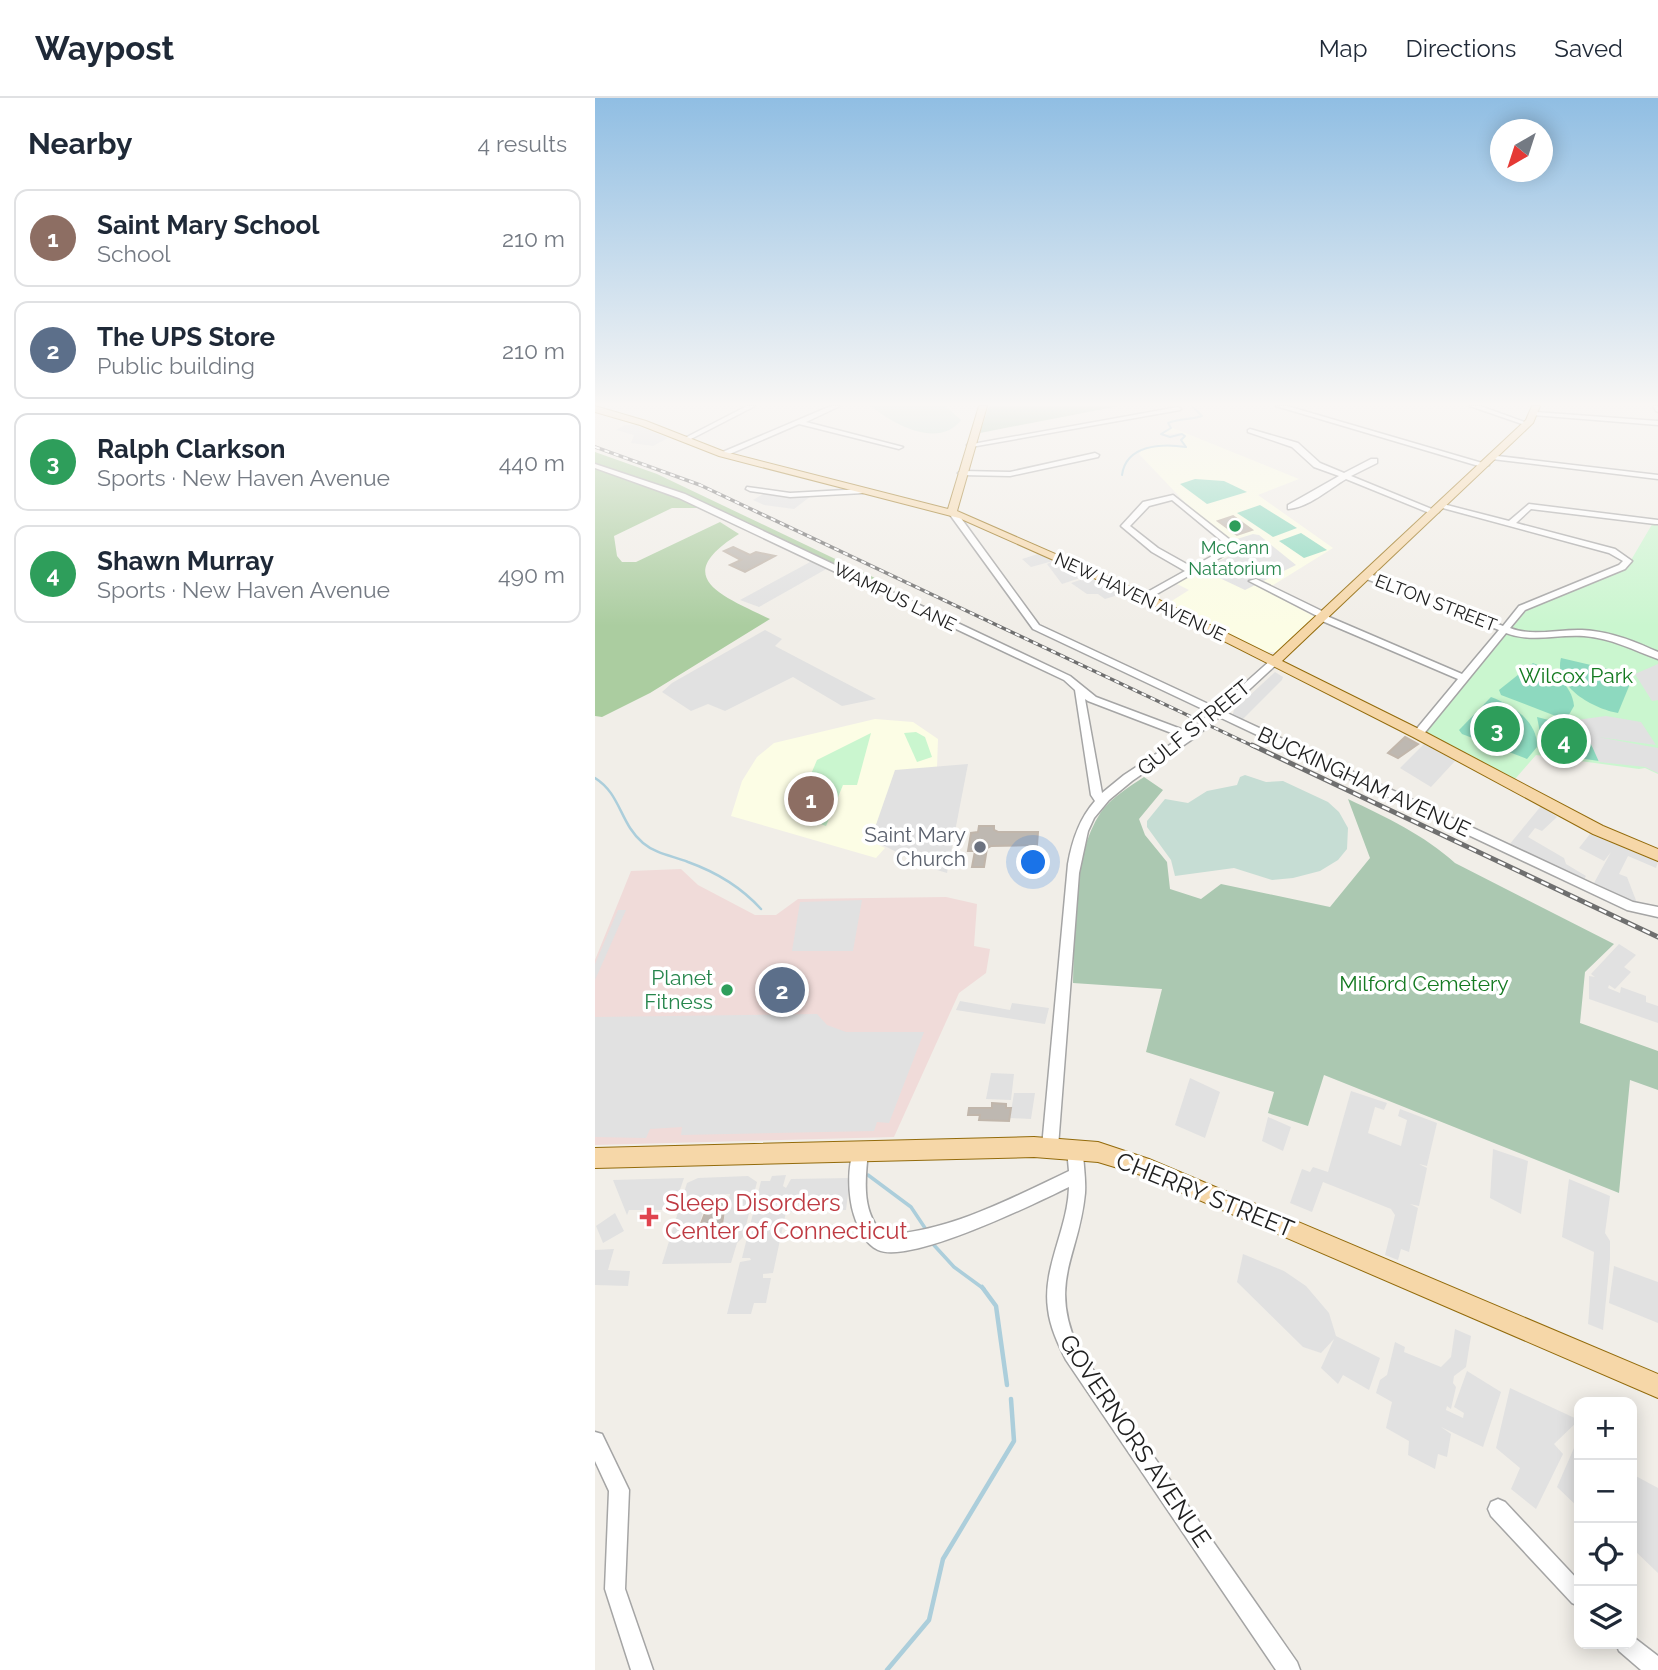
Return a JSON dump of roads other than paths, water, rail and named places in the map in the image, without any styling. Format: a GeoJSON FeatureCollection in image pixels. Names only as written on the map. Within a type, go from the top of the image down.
{"type":"FeatureCollection","features":[{"type":"Feature","properties":{"kind":"main road","name":"NEW HAVEN AVENUE"},"geometry":{"type":"LineString","coordinates":[[819,479],[952,512],[1145,597],[1418,734],[1598,830],[1658,855]]}},
{"type":"Feature","properties":{"kind":"main road"},"geometry":{"type":"LineString","coordinates":[[952,512],[960,479]]}},
{"type":"Feature","properties":{"kind":"main road","name":"GULF STREET"},"geometry":{"type":"LineString","coordinates":[[1275,661],[1469,479]]}},
{"type":"Feature","properties":{"kind":"main road","name":"CHERRY STREET"},"geometry":{"type":"LineString","coordinates":[[595,1158],[1050,1147],[1098,1152],[1142,1166],[1658,1386]]}},
{"type":"Feature","properties":{"kind":"street","name":"WAMPUS LANE"},"geometry":{"type":"LineString","coordinates":[[632,479],[691,501],[1067,677],[1079,691],[1105,705],[1190,736]]}},
{"type":"Feature","properties":{"kind":"street"},"geometry":{"type":"LineString","coordinates":[[1291,507],[1317,495],[1337,479]]}},
{"type":"Feature","properties":{"kind":"street"},"geometry":{"type":"LineString","coordinates":[[1354,479],[1439,509],[1510,524],[1627,558],[1628,561],[1622,567],[1524,607],[1418,734]]}},
{"type":"Feature","properties":{"kind":"street"},"geometry":{"type":"LineString","coordinates":[[750,489],[790,495],[863,491]]}},
{"type":"Feature","properties":{"kind":"street"},"geometry":{"type":"LineString","coordinates":[[1145,597],[1235,547],[1173,497],[1146,503],[1125,526],[1190,570]]}},
{"type":"Feature","properties":{"kind":"street"},"geometry":{"type":"LineString","coordinates":[[1510,524],[1528,506],[1655,522]]}},
{"type":"Feature","properties":{"kind":"street","name":"BUCKINGHAM AVENUE"},"geometry":{"type":"LineString","coordinates":[[952,512],[1036,627],[1609,896],[1647,911],[1658,912]]}},
{"type":"Feature","properties":{"kind":"street","name":"ELTON STREET"},"geometry":{"type":"LineString","coordinates":[[1367,576],[1531,637],[1569,633],[1605,636],[1658,656]]}},
{"type":"Feature","properties":{"kind":"street"},"geometry":{"type":"LineString","coordinates":[[1253,581],[1324,617],[1464,678]]}},
{"type":"Feature","properties":{"kind":"street","name":"GULF STREET"},"geometry":{"type":"LineString","coordinates":[[1050,1147],[1073,873],[1078,840],[1084,825],[1101,802],[1190,736],[1275,661]]}},
{"type":"Feature","properties":{"kind":"street"},"geometry":{"type":"LineString","coordinates":[[1079,691],[1097,795],[1101,802]]}},
{"type":"Feature","properties":{"kind":"street","name":"GOVERNORS AVENUE"},"geometry":{"type":"LineString","coordinates":[[1075,1149],[1076,1196],[1054,1293],[1055,1313],[1066,1343],[1289,1670]]}},
{"type":"Feature","properties":{"kind":"street"},"geometry":{"type":"LineString","coordinates":[[860,1152],[857,1179],[861,1207],[875,1239],[882,1244],[933,1235],[1007,1207],[1076,1176]]}},
{"type":"Feature","properties":{"kind":"street"},"geometry":{"type":"LineString","coordinates":[[595,1441],[618,1490],[615,1589],[642,1670]]}},
{"type":"Feature","properties":{"kind":"street"},"geometry":{"type":"LineString","coordinates":[[1498,1509],[1574,1591]]}},
{"type":"Feature","properties":{"kind":"street"},"geometry":{"type":"LineString","coordinates":[[1632,1649],[1658,1670]]}},
{"type":"Feature","properties":{"kind":"waterway"},"geometry":{"type":"LineString","coordinates":[[595,778],[610,792],[629,827],[648,847],[718,875],[761,909]]}},
{"type":"Feature","properties":{"kind":"waterway"},"geometry":{"type":"LineString","coordinates":[[868,1175],[911,1207],[925,1228]]}},
{"type":"Feature","properties":{"kind":"waterway"},"geometry":{"type":"LineString","coordinates":[[932,1243],[954,1267],[983,1288]]}},
{"type":"Feature","properties":{"kind":"waterway"},"geometry":{"type":"LineString","coordinates":[[983,1288],[996,1306],[1007,1385]]}},
{"type":"Feature","properties":{"kind":"waterway"},"geometry":{"type":"LineString","coordinates":[[887,1670],[929,1620],[943,1559],[1014,1441],[1011,1399]]}},
{"type":"Feature","properties":{"kind":"railway"},"geometry":{"type":"LineString","coordinates":[[684,479],[1255,747]]}},
{"type":"Feature","properties":{"kind":"railway"},"geometry":{"type":"LineString","coordinates":[[1252,745],[1658,937]]}},
{"type":"Feature","properties":{"kind":"place","name":"McCann Natatorium"},"geometry":{"type":"Point","coordinates":[1235,526]}},
{"type":"Feature","properties":{"kind":"place","name":"Ralph Clarkson"},"geometry":{"type":"Point","coordinates":[1497,729]}},
{"type":"Feature","properties":{"kind":"place","name":"Shawn Murray"},"geometry":{"type":"Point","coordinates":[1564,741]}},
{"type":"Feature","properties":{"kind":"place","name":"Saint Mary School"},"geometry":{"type":"Point","coordinates":[811,799]}},
{"type":"Feature","properties":{"kind":"place","name":"Saint Mary Church"},"geometry":{"type":"Point","coordinates":[980,847]}},
{"type":"Feature","properties":{"kind":"place","name":"Planet Fitness"},"geometry":{"type":"Point","coordinates":[727,990]}},
{"type":"Feature","properties":{"kind":"place","name":"The UPS Store"},"geometry":{"type":"Point","coordinates":[782,990]}},
{"type":"Feature","properties":{"kind":"place","name":"Sleep Disorders Center of Connecticut"},"geometry":{"type":"Point","coordinates":[649,1217]}},
{"type":"Feature","properties":{"kind":"park label","name":"Wilcox Park"},"geometry":{"type":"Point","coordinates":[1576,676]}},
{"type":"Feature","properties":{"kind":"park label","name":"Milford Cemetery"},"geometry":{"type":"Point","coordinates":[1424,984]}}]}
